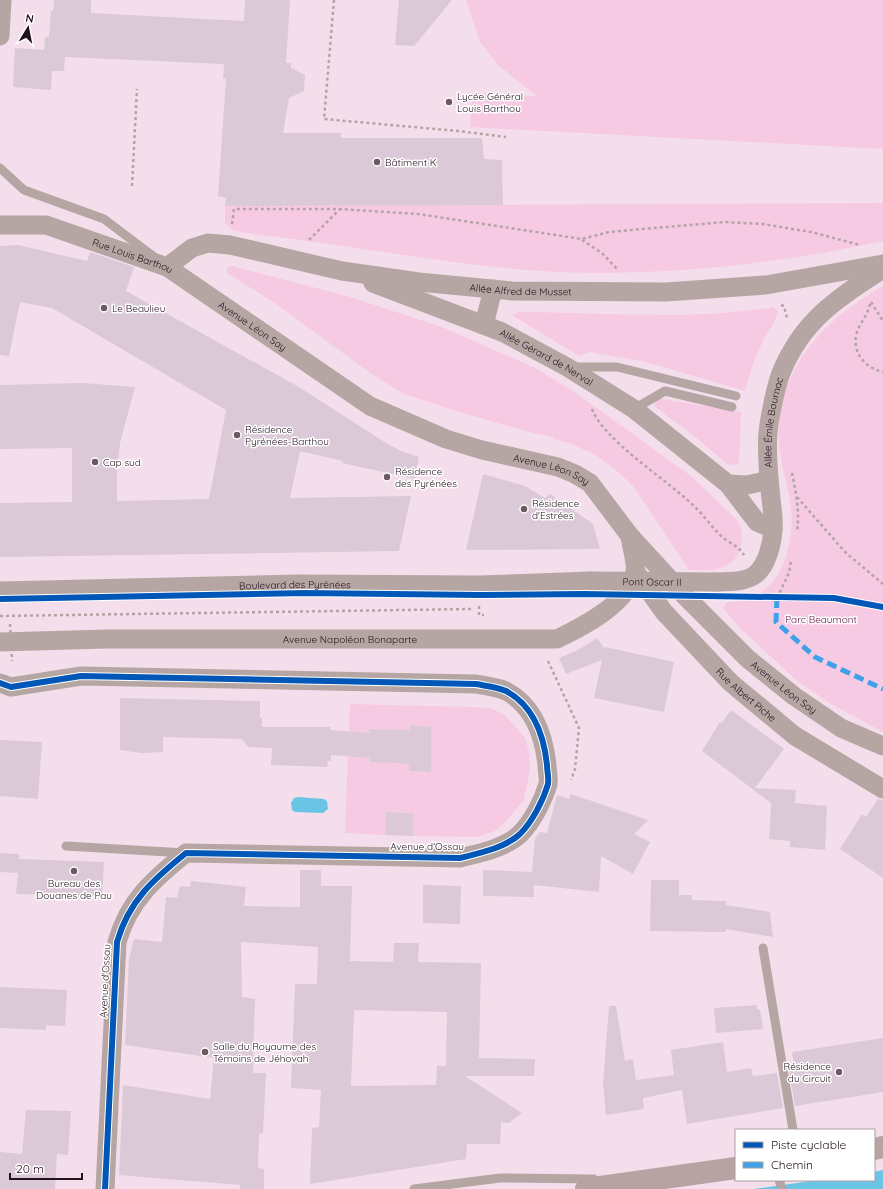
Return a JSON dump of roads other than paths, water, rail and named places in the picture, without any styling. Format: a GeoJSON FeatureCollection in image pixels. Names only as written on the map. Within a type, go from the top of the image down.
{"type":"FeatureCollection","features":[{"type":"Feature","properties":{"kind":"main road"},"geometry":{"type":"LineString","coordinates":[[586,1189],[735,1168]]}},
{"type":"Feature","properties":{"kind":"street"},"geometry":{"type":"LineString","coordinates":[[0,36],[1,6]]}},
{"type":"Feature","properties":{"kind":"street","name":"Rue Louis Barthou"},"geometry":{"type":"LineString","coordinates":[[0,225],[46,225],[167,267]]}},
{"type":"Feature","properties":{"kind":"street","name":"Allée Alfred de Musset"},"geometry":{"type":"LineString","coordinates":[[167,267],[192,248],[208,243],[230,245],[342,271],[419,282],[512,291],[672,292],[766,285],[883,264]]}},
{"type":"Feature","properties":{"kind":"street","name":"Avenue Léon Say"},"geometry":{"type":"LineString","coordinates":[[167,267],[370,406],[446,439],[482,450],[558,467],[575,474],[590,484],[630,536],[685,596],[748,659],[794,696],[841,728],[883,746]]}},
{"type":"Feature","properties":{"kind":"street","name":"Allée Émile Bournac"},"geometry":{"type":"LineString","coordinates":[[715,582],[740,581],[755,574],[766,560],[773,529],[769,480],[768,432],[781,374],[792,352],[807,327],[834,302],[883,269]]}},
{"type":"Feature","properties":{"kind":"street","name":"Allée Gérard de Nerval"},"geometry":{"type":"LineString","coordinates":[[342,271],[502,332],[567,367],[634,409],[728,484],[757,522],[773,529]]}},
{"type":"Feature","properties":{"kind":"street"},"geometry":{"type":"LineString","coordinates":[[484,325],[493,289]]}},
{"type":"Feature","properties":{"kind":"street"},"geometry":{"type":"LineString","coordinates":[[728,484],[747,485],[769,480]]}},
{"type":"Feature","properties":{"kind":"street","name":"Avenue Napoléon Bonaparte"},"geometry":{"type":"LineString","coordinates":[[0,642],[107,639],[557,639],[580,628],[612,606],[628,590],[635,571],[630,536]]}},
{"type":"Feature","properties":{"kind":"street","name":"Rue Albert Piche"},"geometry":{"type":"LineString","coordinates":[[635,571],[664,612],[731,682],[794,736],[883,789]]}},
{"type":"Feature","properties":{"kind":"street","name":"Pont Oscar II"},"geometry":{"type":"LineString","coordinates":[[590,581],[715,582]]}},
{"type":"Feature","properties":{"kind":"street","name":"Boulevard des Pyrénées"},"geometry":{"type":"LineString","coordinates":[[0,591],[299,584],[479,585],[590,581]]}},
{"type":"Feature","properties":{"kind":"street","name":"Avenue d'Ossau"},"geometry":{"type":"LineString","coordinates":[[0,683],[11,688],[81,676],[476,684],[500,689],[513,696],[534,717],[542,733],[548,782],[543,796],[529,824],[519,835],[492,849],[460,858],[186,853],[145,889],[125,918],[117,942],[105,1189]]}},
{"type":"Feature","properties":{"kind":"lane","name":"Rue Louis Barthou"},"geometry":{"type":"LineString","coordinates":[[0,168],[24,190],[104,219],[167,267]]}},
{"type":"Feature","properties":{"kind":"lane"},"geometry":{"type":"LineString","coordinates":[[567,367],[618,367],[736,396]]}},
{"type":"Feature","properties":{"kind":"lane"},"geometry":{"type":"LineString","coordinates":[[634,409],[665,391],[732,407]]}},
{"type":"Feature","properties":{"kind":"lane"},"geometry":{"type":"LineString","coordinates":[[66,846],[186,853]]}},
{"type":"Feature","properties":{"kind":"lane"},"geometry":{"type":"LineString","coordinates":[[763,948],[793,1129]]}},
{"type":"Feature","properties":{"kind":"lane"},"geometry":{"type":"LineString","coordinates":[[414,1189],[500,1178],[650,1180]]}},
{"type":"Feature","properties":{"kind":"water"},"geometry":{"type":"Polygon","coordinates":[[[294,798],[324,799],[327,801],[328,809],[323,813],[295,812],[292,810],[291,803],[294,798]]]}},
{"type":"Feature","properties":{"kind":"water"},"geometry":{"type":"Polygon","coordinates":[[[883,1170],[883,1189],[754,1189],[811,1181],[875,1181],[875,1172],[883,1170]]]}},
{"type":"Feature","properties":{"kind":"place","name":"Lycée Général Louis Barthou"},"geometry":{"type":"Point","coordinates":[449,102]}},
{"type":"Feature","properties":{"kind":"place","name":"Bâtiment K"},"geometry":{"type":"Point","coordinates":[377,162]}},
{"type":"Feature","properties":{"kind":"place","name":"Le Beaulieu"},"geometry":{"type":"Point","coordinates":[104,308]}},
{"type":"Feature","properties":{"kind":"place","name":"Résidence Pyrénées-Barthou"},"geometry":{"type":"Point","coordinates":[237,435]}},
{"type":"Feature","properties":{"kind":"place","name":"Cap sud"},"geometry":{"type":"Point","coordinates":[95,462]}},
{"type":"Feature","properties":{"kind":"place","name":"Résidence des Pyrénées"},"geometry":{"type":"Point","coordinates":[387,477]}},
{"type":"Feature","properties":{"kind":"place","name":"Résidence d'Estrées"},"geometry":{"type":"Point","coordinates":[524,509]}},
{"type":"Feature","properties":{"kind":"place","name":"Bureau des Douanes de Pau"},"geometry":{"type":"Point","coordinates":[74,871]}},
{"type":"Feature","properties":{"kind":"place","name":"Salle du Royaume des Témoins de Jéhovah"},"geometry":{"type":"Point","coordinates":[205,1052]}},
{"type":"Feature","properties":{"kind":"place","name":"Résidence du Circuit"},"geometry":{"type":"Point","coordinates":[839,1072]}},
{"type":"Feature","properties":{"kind":"park label","name":"Parc Beaumont"},"geometry":{"type":"Point","coordinates":[821,619]}}]}
